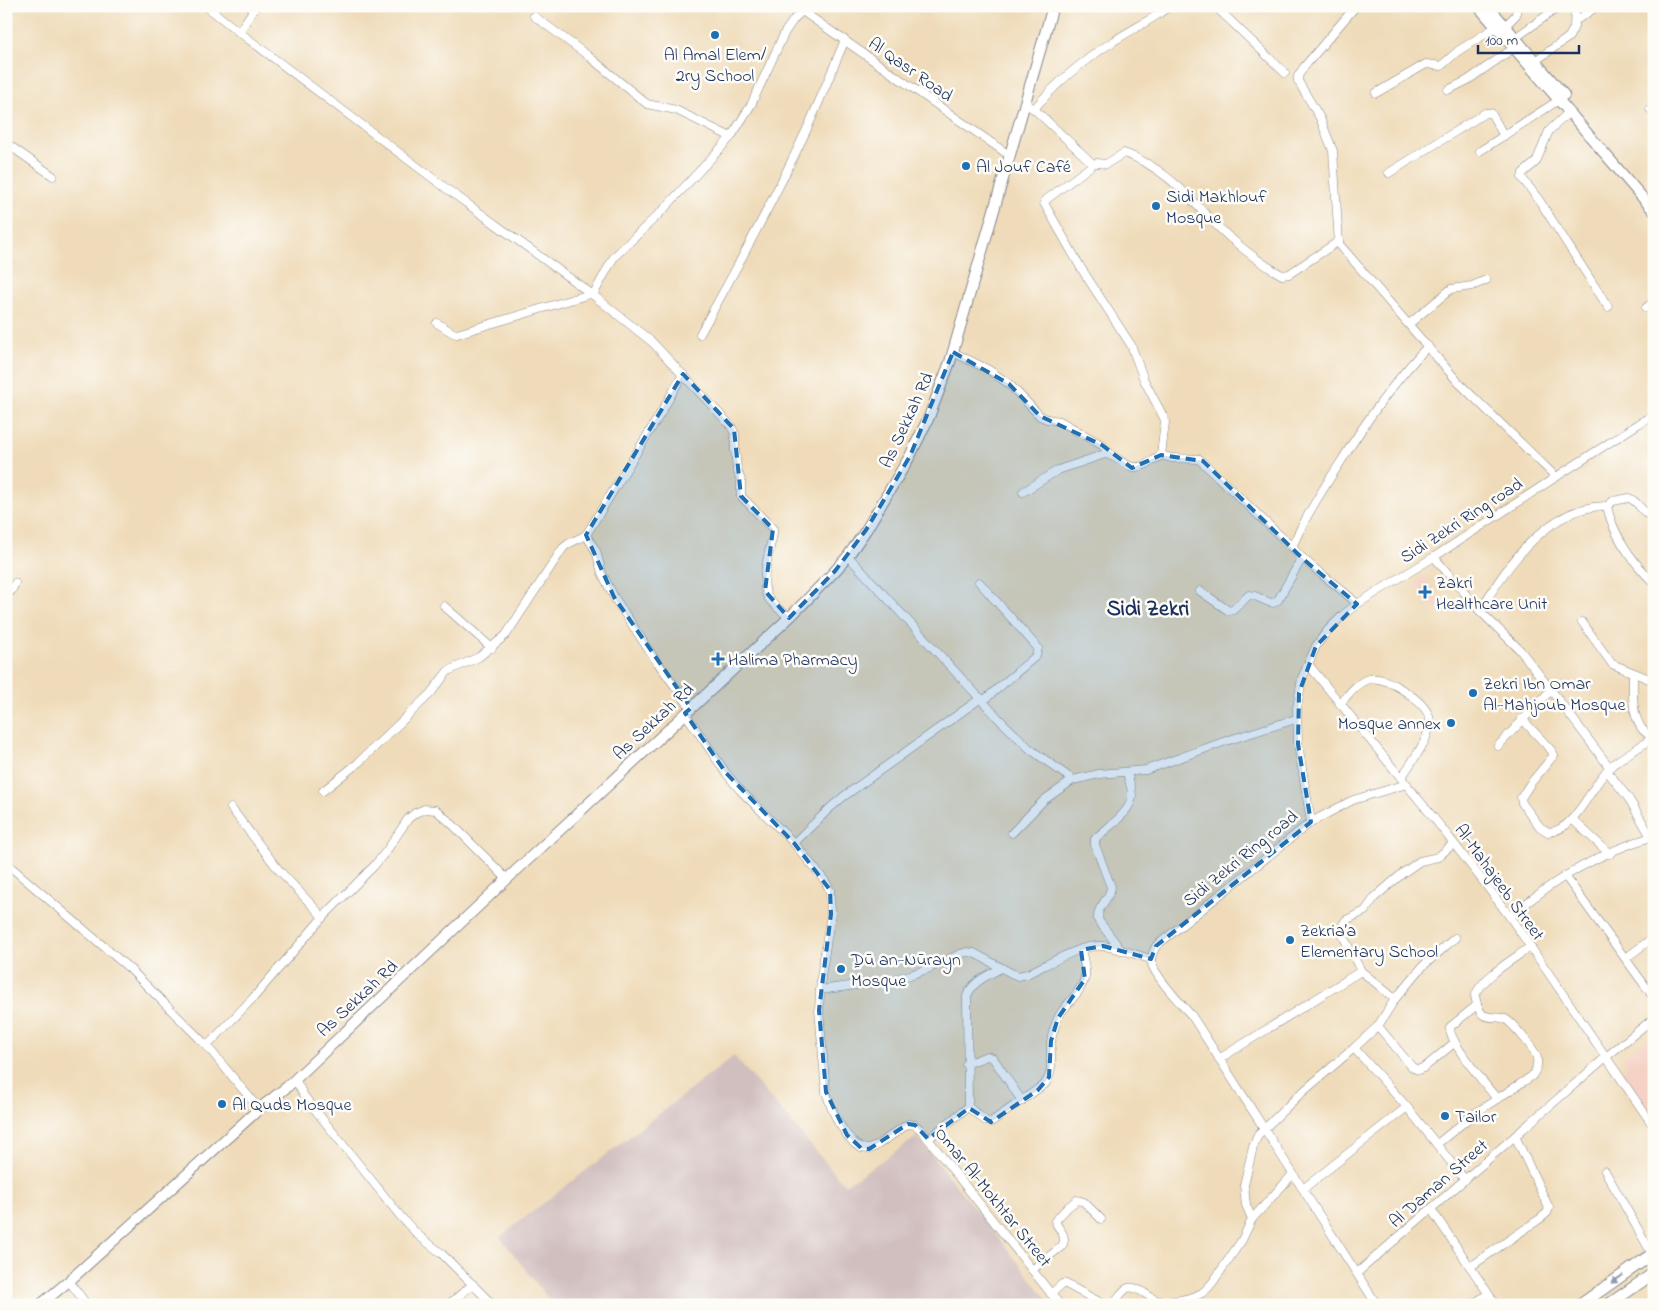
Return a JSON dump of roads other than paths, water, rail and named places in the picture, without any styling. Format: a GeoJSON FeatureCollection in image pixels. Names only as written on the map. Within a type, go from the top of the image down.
{"type":"FeatureCollection","features":[{"type":"Feature","properties":{"kind":"highway"},"geometry":{"type":"LineString","coordinates":[[1581,1304],[1653,1254]]}},
{"type":"Feature","properties":{"kind":"highway"},"geometry":{"type":"LineString","coordinates":[[1608,1305],[1652,1278]]}},
{"type":"Feature","properties":{"kind":"main road","name":"As Sekkah Rd"},"geometry":{"type":"LineString","coordinates":[[40,1305],[286,1087],[789,617],[848,556],[866,530],[910,456],[929,417],[953,352],[1053,6]]}},
{"type":"Feature","properties":{"kind":"main road"},"geometry":{"type":"LineString","coordinates":[[1478,6],[1501,26]]}},
{"type":"Feature","properties":{"kind":"main road"},"geometry":{"type":"LineString","coordinates":[[1488,6],[1501,26],[1559,100],[1654,211]]}},
{"type":"Feature","properties":{"kind":"main road"},"geometry":{"type":"LineString","coordinates":[[1515,43],[1534,61],[1654,201]]}},
{"type":"Feature","properties":{"kind":"street"},"geometry":{"type":"LineString","coordinates":[[206,6],[592,294],[652,342],[734,429],[737,469],[741,481],[741,496],[772,529],[773,534],[766,567],[765,591],[769,599],[789,617]]}},
{"type":"Feature","properties":{"kind":"street"},"geometry":{"type":"LineString","coordinates":[[239,32],[256,6]]}},
{"type":"Feature","properties":{"kind":"street"},"geometry":{"type":"LineString","coordinates":[[1034,109],[1052,90],[1087,60],[1155,18],[1170,6]]}},
{"type":"Feature","properties":{"kind":"street"},"geometry":{"type":"LineString","coordinates":[[1215,6],[1285,73]]}},
{"type":"Feature","properties":{"kind":"street"},"geometry":{"type":"LineString","coordinates":[[1356,6],[1298,76],[1298,81],[1320,118],[1333,151],[1340,244],[1459,383],[1556,477]]}},
{"type":"Feature","properties":{"kind":"street"},"geometry":{"type":"LineString","coordinates":[[1376,92],[1426,64],[1440,66],[1458,51],[1516,15],[1518,6]]}},
{"type":"Feature","properties":{"kind":"street"},"geometry":{"type":"LineString","coordinates":[[1448,90],[1485,70],[1560,6]]}},
{"type":"Feature","properties":{"kind":"street"},"geometry":{"type":"LineString","coordinates":[[1534,61],[1569,37],[1573,32],[1575,6]]}},
{"type":"Feature","properties":{"kind":"street"},"geometry":{"type":"LineString","coordinates":[[1575,21],[1598,6]]}},
{"type":"Feature","properties":{"kind":"street"},"geometry":{"type":"LineString","coordinates":[[438,324],[457,334],[592,294],[614,257],[663,210],[731,136],[751,105],[786,32],[802,8]]}},
{"type":"Feature","properties":{"kind":"street","name":"Al Qasr Road"},"geometry":{"type":"LineString","coordinates":[[802,8],[1009,156]]}},
{"type":"Feature","properties":{"kind":"street"},"geometry":{"type":"LineString","coordinates":[[534,16],[587,55],[647,104],[676,110],[731,136]]}},
{"type":"Feature","properties":{"kind":"street"},"geometry":{"type":"LineString","coordinates":[[700,334],[745,253],[779,186],[806,130],[845,40]]}},
{"type":"Feature","properties":{"kind":"street"},"geometry":{"type":"LineString","coordinates":[[1480,151],[1559,100]]}},
{"type":"Feature","properties":{"kind":"street"},"geometry":{"type":"LineString","coordinates":[[1024,104],[1034,109],[1092,164]]}},
{"type":"Feature","properties":{"kind":"street"},"geometry":{"type":"LineString","coordinates":[[1569,112],[1549,131],[1536,162],[1523,173],[1522,178],[1539,200],[1608,307]]}},
{"type":"Feature","properties":{"kind":"street"},"geometry":{"type":"LineString","coordinates":[[1389,173],[1485,113],[1490,113],[1504,136]]}},
{"type":"Feature","properties":{"kind":"street"},"geometry":{"type":"LineString","coordinates":[[6,142],[53,176]]}},
{"type":"Feature","properties":{"kind":"street"},"geometry":{"type":"LineString","coordinates":[[1161,455],[1164,418],[1144,380],[1131,345],[1081,268],[1044,203],[1047,199],[1092,164],[1106,164],[1124,153],[1168,176],[1214,222],[1247,251],[1282,275],[1288,274],[1339,241]]}},
{"type":"Feature","properties":{"kind":"street"},"geometry":{"type":"LineString","coordinates":[[1409,324],[1451,289],[1472,286],[1486,280]]}},
{"type":"Feature","properties":{"kind":"street"},"geometry":{"type":"LineString","coordinates":[[1646,308],[1654,301]]}},
{"type":"Feature","properties":{"kind":"street"},"geometry":{"type":"LineString","coordinates":[[1292,546],[1314,503],[1370,416],[1428,346]]}},
{"type":"Feature","properties":{"kind":"street"},"geometry":{"type":"LineString","coordinates":[[953,352],[989,370],[1009,384],[1040,416],[1060,421],[1102,445],[1112,456]]}},
{"type":"Feature","properties":{"kind":"street"},"geometry":{"type":"LineString","coordinates":[[323,791],[358,763],[404,720],[430,694],[448,671],[479,657],[492,648],[512,628],[563,548],[586,535],[659,416],[682,374]]}},
{"type":"Feature","properties":{"kind":"street","name":"Sidi Zekri Ring road"},"geometry":{"type":"LineString","coordinates":[[1151,959],[1156,946],[1311,822],[1301,767],[1296,719],[1302,678],[1316,646],[1327,631],[1357,604],[1434,558],[1654,414]]}},
{"type":"Feature","properties":{"kind":"street"},"geometry":{"type":"LineString","coordinates":[[1023,492],[1058,470],[1105,454],[1132,468],[1136,468],[1161,455],[1171,458],[1190,458],[1203,461],[1253,511],[1292,546],[1302,558],[1357,604]]}},
{"type":"Feature","properties":{"kind":"street"},"geometry":{"type":"LineString","coordinates":[[1480,610],[1495,585],[1515,559],[1552,524],[1565,516],[1595,506],[1607,506],[1612,501],[1630,498],[1645,513],[1654,517]]}},
{"type":"Feature","properties":{"kind":"street"},"geometry":{"type":"LineString","coordinates":[[1607,506],[1609,517],[1618,537],[1637,566],[1654,583]]}},
{"type":"Feature","properties":{"kind":"street","name":"‘Omar Al-Mokhtar Street"},"geometry":{"type":"LineString","coordinates":[[586,535],[596,551],[602,573],[614,597],[726,773],[740,790],[794,843],[825,881],[830,890],[831,914],[820,990],[820,1035],[826,1092],[831,1107],[847,1135],[861,1148],[869,1149],[908,1124],[914,1125],[928,1139],[1060,1305]]}},
{"type":"Feature","properties":{"kind":"street"},"geometry":{"type":"LineString","coordinates":[[848,556],[1030,749],[1073,780]]}},
{"type":"Feature","properties":{"kind":"street"},"geometry":{"type":"LineString","coordinates":[[1200,590],[1229,611],[1233,610],[1249,595],[1254,595],[1268,603],[1273,603],[1278,600],[1302,558]]}},
{"type":"Feature","properties":{"kind":"street"},"geometry":{"type":"LineString","coordinates":[[1434,558],[1480,610],[1520,650],[1630,799],[1652,838],[1632,843],[1566,876],[1540,892],[1510,917]]}},
{"type":"Feature","properties":{"kind":"street"},"geometry":{"type":"LineString","coordinates":[[794,843],[843,797],[982,700],[1036,656],[1038,648],[979,582]]}},
{"type":"Feature","properties":{"kind":"street"},"geometry":{"type":"LineString","coordinates":[[6,596],[12,590],[15,583]]}},
{"type":"Feature","properties":{"kind":"street"},"geometry":{"type":"LineString","coordinates":[[444,606],[492,648]]}},
{"type":"Feature","properties":{"kind":"street"},"geometry":{"type":"LineString","coordinates":[[1582,622],[1612,664],[1654,681]]}},
{"type":"Feature","properties":{"kind":"street","name":"Al-Mahajeeb Street"},"geometry":{"type":"LineString","coordinates":[[1308,664],[1404,781],[1510,917],[1654,1126]]}},
{"type":"Feature","properties":{"kind":"street"},"geometry":{"type":"LineString","coordinates":[[1522,720],[1551,750],[1554,756],[1530,784],[1521,798],[1522,803],[1540,827],[1548,832],[1557,831],[1572,819],[1608,770],[1653,738],[1642,729],[1634,705],[1633,673]]}},
{"type":"Feature","properties":{"kind":"street"},"geometry":{"type":"LineString","coordinates":[[1311,822],[1353,800],[1404,781],[1430,727],[1429,717],[1424,708],[1415,699],[1390,682],[1379,678],[1369,679],[1359,684],[1340,704]]}},
{"type":"Feature","properties":{"kind":"street"},"geometry":{"type":"LineString","coordinates":[[1498,746],[1551,690]]}},
{"type":"Feature","properties":{"kind":"street"},"geometry":{"type":"LineString","coordinates":[[1012,833],[1044,800],[1073,780],[1099,774],[1146,770],[1226,741],[1296,719]]}},
{"type":"Feature","properties":{"kind":"street"},"geometry":{"type":"LineString","coordinates":[[1121,950],[1098,920],[1099,908],[1110,892],[1111,887],[1095,845],[1096,839],[1126,810],[1131,802],[1132,795],[1127,772]]}},
{"type":"Feature","properties":{"kind":"street"},"geometry":{"type":"LineString","coordinates":[[231,808],[278,869],[323,917]]}},
{"type":"Feature","properties":{"kind":"street"},"geometry":{"type":"LineString","coordinates":[[207,1046],[254,997],[323,917],[374,866],[408,819],[415,813],[425,809],[436,810],[507,879]]}},
{"type":"Feature","properties":{"kind":"street"},"geometry":{"type":"LineString","coordinates":[[1572,819],[1610,854]]}},
{"type":"Feature","properties":{"kind":"street"},"geometry":{"type":"LineString","coordinates":[[1395,999],[1361,971],[1343,936],[1342,926],[1346,920],[1365,911],[1375,897],[1409,868],[1420,862],[1438,857],[1453,844]]}},
{"type":"Feature","properties":{"kind":"street"},"geometry":{"type":"LineString","coordinates":[[6,863],[130,969],[207,1046],[259,1109]]}},
{"type":"Feature","properties":{"kind":"street"},"geometry":{"type":"LineString","coordinates":[[1566,876],[1654,998]]}},
{"type":"Feature","properties":{"kind":"street"},"geometry":{"type":"LineString","coordinates":[[1626,958],[1654,937]]}},
{"type":"Feature","properties":{"kind":"street"},"geometry":{"type":"LineString","coordinates":[[1252,1219],[1246,1205],[1244,1185],[1255,1141],[1264,1129],[1298,1096],[1378,1026],[1395,999],[1423,966],[1455,938]]}},
{"type":"Feature","properties":{"kind":"street"},"geometry":{"type":"LineString","coordinates":[[820,990],[910,975],[967,952],[974,953],[1018,976],[1027,974],[1092,946],[1104,946],[1151,959],[1156,973],[1192,1016],[1377,1305]]}},
{"type":"Feature","properties":{"kind":"street"},"geometry":{"type":"LineString","coordinates":[[1436,1144],[1474,1114],[1532,1076],[1537,1068],[1537,1056],[1513,1024],[1506,1019],[1482,1014],[1475,996],[1480,987],[1496,972],[1530,947]]}},
{"type":"Feature","properties":{"kind":"street"},"geometry":{"type":"LineString","coordinates":[[1001,968],[977,982],[970,988],[967,996],[966,1064],[968,1107],[986,1121],[991,1122],[1045,1084],[1049,1078],[1052,1069],[1052,1034],[1058,1018],[1085,979],[1086,969],[1081,950]]}},
{"type":"Feature","properties":{"kind":"street"},"geometry":{"type":"LineString","coordinates":[[1219,1059],[1361,971]]}},
{"type":"Feature","properties":{"kind":"street"},"geometry":{"type":"LineString","coordinates":[[1477,1005],[1450,1027],[1449,1032],[1454,1043],[1497,1099]]}},
{"type":"Feature","properties":{"kind":"street","name":"Al Daman Street"},"geometry":{"type":"LineString","coordinates":[[1357,1273],[1606,1057],[1654,1018]]}},
{"type":"Feature","properties":{"kind":"street"},"geometry":{"type":"LineString","coordinates":[[1378,1026],[1412,1067],[1418,1070],[1425,1067],[1454,1043]]}},
{"type":"Feature","properties":{"kind":"street"},"geometry":{"type":"LineString","coordinates":[[1354,1048],[1407,1107],[1465,1180]]}},
{"type":"Feature","properties":{"kind":"street"},"geometry":{"type":"LineString","coordinates":[[966,1064],[987,1056],[993,1058],[1022,1101]]}},
{"type":"Feature","properties":{"kind":"street"},"geometry":{"type":"LineString","coordinates":[[295,1078],[304,1096],[401,1217],[493,1305]]}},
{"type":"Feature","properties":{"kind":"street"},"geometry":{"type":"LineString","coordinates":[[286,1087],[304,1096]]}},
{"type":"Feature","properties":{"kind":"street"},"geometry":{"type":"LineString","coordinates":[[928,1139],[968,1107]]}},
{"type":"Feature","properties":{"kind":"street"},"geometry":{"type":"LineString","coordinates":[[1303,1189],[1407,1107]]}},
{"type":"Feature","properties":{"kind":"street"},"geometry":{"type":"LineString","coordinates":[[1470,1267],[1547,1213],[1546,1203],[1515,1136]]}},
{"type":"Feature","properties":{"kind":"street"},"geometry":{"type":"LineString","coordinates":[[1605,1170],[1653,1254]]}},
{"type":"Feature","properties":{"kind":"street"},"geometry":{"type":"LineString","coordinates":[[1112,1305],[1124,1290],[1128,1288],[1135,1288],[1157,1300],[1163,1301],[1188,1297],[1202,1292],[1213,1282],[1242,1240],[1252,1219],[1293,1174]]}},
{"type":"Feature","properties":{"kind":"street"},"geometry":{"type":"LineString","coordinates":[[1032,1270],[1062,1246],[1064,1236],[1055,1222],[1076,1200],[1084,1202],[1101,1219]]}},
{"type":"Feature","properties":{"kind":"street"},"geometry":{"type":"LineString","coordinates":[[1431,1209],[1496,1305]]}},
{"type":"Feature","properties":{"kind":"street"},"geometry":{"type":"LineString","coordinates":[[68,1281],[87,1305]]}},
{"type":"Feature","properties":{"kind":"street"},"geometry":{"type":"LineString","coordinates":[[448,1305],[473,1284]]}},
{"type":"Feature","properties":{"kind":"street"},"geometry":{"type":"LineString","coordinates":[[1051,1294],[1062,1284],[1066,1284],[1104,1305]]}},
{"type":"Feature","properties":{"kind":"street"},"geometry":{"type":"LineString","coordinates":[[1472,1305],[1488,1294]]}},
{"type":"Feature","properties":{"kind":"place","name":"Al Amal Elem/ 2ry School"},"geometry":{"type":"Point","coordinates":[715,35]}},
{"type":"Feature","properties":{"kind":"place","name":"Al Jouf Café"},"geometry":{"type":"Point","coordinates":[966,166]}},
{"type":"Feature","properties":{"kind":"place","name":"Sidi Makhlouf Mosque"},"geometry":{"type":"Point","coordinates":[1156,206]}},
{"type":"Feature","properties":{"kind":"place","name":"Zakri Healthcare Unit"},"geometry":{"type":"Point","coordinates":[1425,592]}},
{"type":"Feature","properties":{"kind":"place","name":"Halima Pharmacy"},"geometry":{"type":"Point","coordinates":[718,659]}},
{"type":"Feature","properties":{"kind":"place","name":"Zekri Ibn Omar Al-Mahjoub Mosque"},"geometry":{"type":"Point","coordinates":[1473,693]}},
{"type":"Feature","properties":{"kind":"place","name":"Mosque annex"},"geometry":{"type":"Point","coordinates":[1451,723]}},
{"type":"Feature","properties":{"kind":"place","name":"Zekria’a Elementary School"},"geometry":{"type":"Point","coordinates":[1290,940]}},
{"type":"Feature","properties":{"kind":"place","name":"Ḏū an-Nūrayn Mosque"},"geometry":{"type":"Point","coordinates":[841,969]}},
{"type":"Feature","properties":{"kind":"place","name":"Al Quds Mosque"},"geometry":{"type":"Point","coordinates":[222,1104]}},
{"type":"Feature","properties":{"kind":"place","name":"Tailor"},"geometry":{"type":"Point","coordinates":[1445,1116]}},
{"type":"Feature","properties":{"kind":"district","name":"Sidi Zekri"},"geometry":{"type":"Point","coordinates":[1148,607]}}]}
